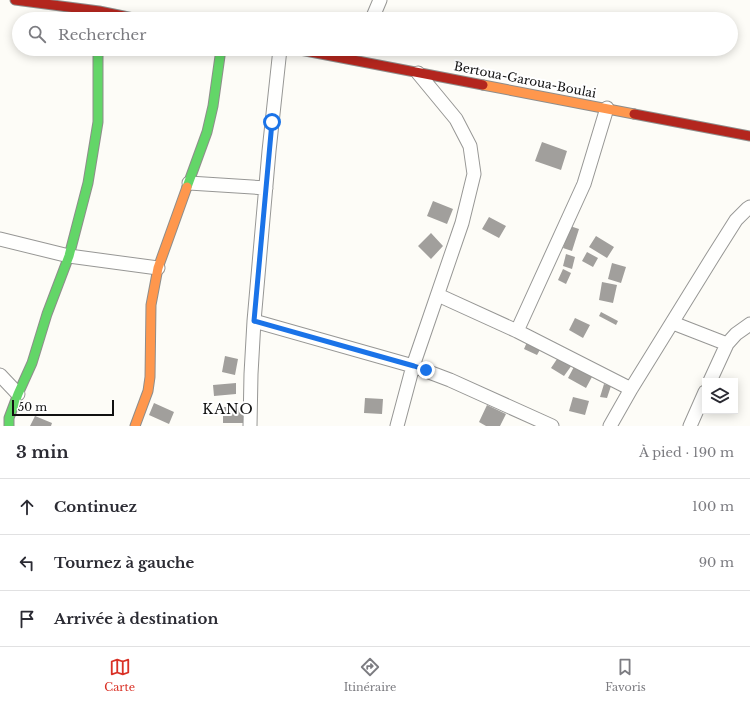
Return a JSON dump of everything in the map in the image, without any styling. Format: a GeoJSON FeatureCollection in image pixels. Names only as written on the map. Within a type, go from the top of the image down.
{"type":"FeatureCollection","features":[{"type":"Feature","properties":{"kind":"main road"},"geometry":{"type":"LineString","coordinates":[[21,0],[83,12]]}},
{"type":"Feature","properties":{"kind":"main road"},"geometry":{"type":"LineString","coordinates":[[9,426],[9,418],[32,363],[46,314],[69,256],[88,182],[98,122],[98,56]]}},
{"type":"Feature","properties":{"kind":"main road"},"geometry":{"type":"LineString","coordinates":[[135,426],[148,391],[150,377],[151,305],[158,268],[207,132],[213,106],[220,56]]}},
{"type":"Feature","properties":{"kind":"main road","name":"Bertoua-Garoua-Boulai"},"geometry":{"type":"LineString","coordinates":[[362,56],[418,72],[750,136]]}},
{"type":"Feature","properties":{"kind":"street"},"geometry":{"type":"LineString","coordinates":[[375,12],[380,0]]}},
{"type":"Feature","properties":{"kind":"street"},"geometry":{"type":"LineString","coordinates":[[250,426],[254,321],[279,56]]}},
{"type":"Feature","properties":{"kind":"street"},"geometry":{"type":"LineString","coordinates":[[397,426],[414,366],[462,223],[474,174],[470,146],[456,119],[418,72]]}},
{"type":"Feature","properties":{"kind":"street"},"geometry":{"type":"LineString","coordinates":[[518,331],[584,184],[607,108]]}},
{"type":"Feature","properties":{"kind":"street"},"geometry":{"type":"LineString","coordinates":[[189,183],[266,188]]}},
{"type":"Feature","properties":{"kind":"street"},"geometry":{"type":"LineString","coordinates":[[610,426],[736,220],[750,207]]}},
{"type":"Feature","properties":{"kind":"street"},"geometry":{"type":"LineString","coordinates":[[0,239],[69,256],[158,268]]}},
{"type":"Feature","properties":{"kind":"street"},"geometry":{"type":"LineString","coordinates":[[438,295],[518,331],[632,389]]}},
{"type":"Feature","properties":{"kind":"street"},"geometry":{"type":"LineString","coordinates":[[254,321],[414,366],[450,380],[552,426]]}},
{"type":"Feature","properties":{"kind":"street"},"geometry":{"type":"LineString","coordinates":[[673,323],[727,344]]}},
{"type":"Feature","properties":{"kind":"street"},"geometry":{"type":"LineString","coordinates":[[711,378],[727,344],[736,334],[750,324]]}},
{"type":"Feature","properties":{"kind":"street"},"geometry":{"type":"LineString","coordinates":[[0,375],[18,394]]}},
{"type":"Feature","properties":{"kind":"street"},"geometry":{"type":"LineString","coordinates":[[690,426],[702,399]]}},
{"type":"Feature","properties":{"kind":"building"},"geometry":{"type":"Polygon","coordinates":[[[542,142],[567,151],[561,170],[535,161],[542,142]]]}},
{"type":"Feature","properties":{"kind":"building"},"geometry":{"type":"Polygon","coordinates":[[[433,201],[453,209],[447,224],[427,216],[433,201]]]}},
{"type":"Feature","properties":{"kind":"building"},"geometry":{"type":"Polygon","coordinates":[[[489,217],[506,226],[499,238],[482,229],[489,217]]]}},
{"type":"Feature","properties":{"kind":"building"},"geometry":{"type":"Polygon","coordinates":[[[570,226],[579,229],[572,251],[563,248],[570,226]]]}},
{"type":"Feature","properties":{"kind":"building"},"geometry":{"type":"Polygon","coordinates":[[[431,233],[443,246],[431,259],[418,246],[431,233]]]}},
{"type":"Feature","properties":{"kind":"building"},"geometry":{"type":"Polygon","coordinates":[[[596,236],[614,247],[607,258],[589,247],[596,236]]]}},
{"type":"Feature","properties":{"kind":"building"},"geometry":{"type":"Polygon","coordinates":[[[587,252],[598,258],[593,267],[582,261],[587,252]]]}},
{"type":"Feature","properties":{"kind":"building"},"geometry":{"type":"Polygon","coordinates":[[[566,254],[575,257],[572,269],[563,266],[566,254]]]}},
{"type":"Feature","properties":{"kind":"building"},"geometry":{"type":"Polygon","coordinates":[[[612,263],[626,267],[621,283],[608,279],[612,263]]]}},
{"type":"Feature","properties":{"kind":"building"},"geometry":{"type":"Polygon","coordinates":[[[563,269],[571,273],[566,284],[558,280],[563,269]]]}},
{"type":"Feature","properties":{"kind":"building"},"geometry":{"type":"Polygon","coordinates":[[[602,282],[617,285],[613,303],[599,300],[602,282]]]}},
{"type":"Feature","properties":{"kind":"building"},"geometry":{"type":"Polygon","coordinates":[[[601,312],[618,321],[616,325],[599,316],[601,312]]]}},
{"type":"Feature","properties":{"kind":"building"},"geometry":{"type":"Polygon","coordinates":[[[575,318],[590,325],[583,338],[569,330],[575,318]]]}},
{"type":"Feature","properties":{"kind":"building"},"geometry":{"type":"Polygon","coordinates":[[[527,342],[541,348],[537,355],[524,349],[527,342]]]}},
{"type":"Feature","properties":{"kind":"building"},"geometry":{"type":"Polygon","coordinates":[[[225,356],[238,359],[235,375],[222,372],[225,356]]]}},
{"type":"Feature","properties":{"kind":"building"},"geometry":{"type":"Polygon","coordinates":[[[559,356],[572,365],[564,376],[551,368],[559,356]]]}},
{"type":"Feature","properties":{"kind":"building"},"geometry":{"type":"Polygon","coordinates":[[[575,365],[593,375],[586,388],[568,378],[575,365]]]}},
{"type":"Feature","properties":{"kind":"building"},"geometry":{"type":"Polygon","coordinates":[[[236,383],[236,394],[214,396],[213,385],[236,383]]]}},
{"type":"Feature","properties":{"kind":"building"},"geometry":{"type":"Polygon","coordinates":[[[604,384],[611,386],[607,398],[600,397],[604,384]]]}},
{"type":"Feature","properties":{"kind":"building"},"geometry":{"type":"Polygon","coordinates":[[[573,397],[589,401],[585,415],[569,411],[573,397]]]}},
{"type":"Feature","properties":{"kind":"building"},"geometry":{"type":"Polygon","coordinates":[[[365,398],[383,399],[382,414],[364,413],[365,398]]]}},
{"type":"Feature","properties":{"kind":"building"},"geometry":{"type":"Polygon","coordinates":[[[154,403],[174,412],[169,424],[149,415],[154,403]]]}},
{"type":"Feature","properties":{"kind":"building"},"geometry":{"type":"Polygon","coordinates":[[[487,405],[506,414],[500,426],[486,426],[479,422],[487,405]]]}},
{"type":"Feature","properties":{"kind":"building"},"geometry":{"type":"Polygon","coordinates":[[[223,407],[247,408],[247,423],[223,423],[223,407]]]}},
{"type":"Feature","properties":{"kind":"building"},"geometry":{"type":"Polygon","coordinates":[[[35,416],[52,423],[51,426],[30,426],[35,416]]]}},
{"type":"Feature","properties":{"kind":"traffic: fast"},"geometry":{"type":"LineString","coordinates":[[9,426],[9,418],[32,363],[47,314],[69,256],[88,183],[98,122],[98,56]]}},
{"type":"Feature","properties":{"kind":"traffic: fast"},"geometry":{"type":"LineString","coordinates":[[187,187],[207,132],[213,106],[220,56]]}},
{"type":"Feature","properties":{"kind":"traffic: slow"},"geometry":{"type":"LineString","coordinates":[[483,85],[634,114]]}},
{"type":"Feature","properties":{"kind":"traffic: slow"},"geometry":{"type":"LineString","coordinates":[[135,426],[148,391],[150,377],[151,305],[158,268],[187,187]]}},
{"type":"Feature","properties":{"kind":"traffic: jam"},"geometry":{"type":"LineString","coordinates":[[15,0],[104,12]]}},
{"type":"Feature","properties":{"kind":"traffic: jam"},"geometry":{"type":"LineString","coordinates":[[332,56],[483,85]]}},
{"type":"Feature","properties":{"kind":"traffic: jam"},"geometry":{"type":"LineString","coordinates":[[634,114],[750,136]]}},
{"type":"Feature","properties":{"kind":"district","name":"KANO"},"geometry":{"type":"Point","coordinates":[228,409]}},
{"type":"Feature","properties":{"kind":"route"},"geometry":{"type":"LineString","coordinates":[[272,122],[254,321],[426,370]]}}]}
